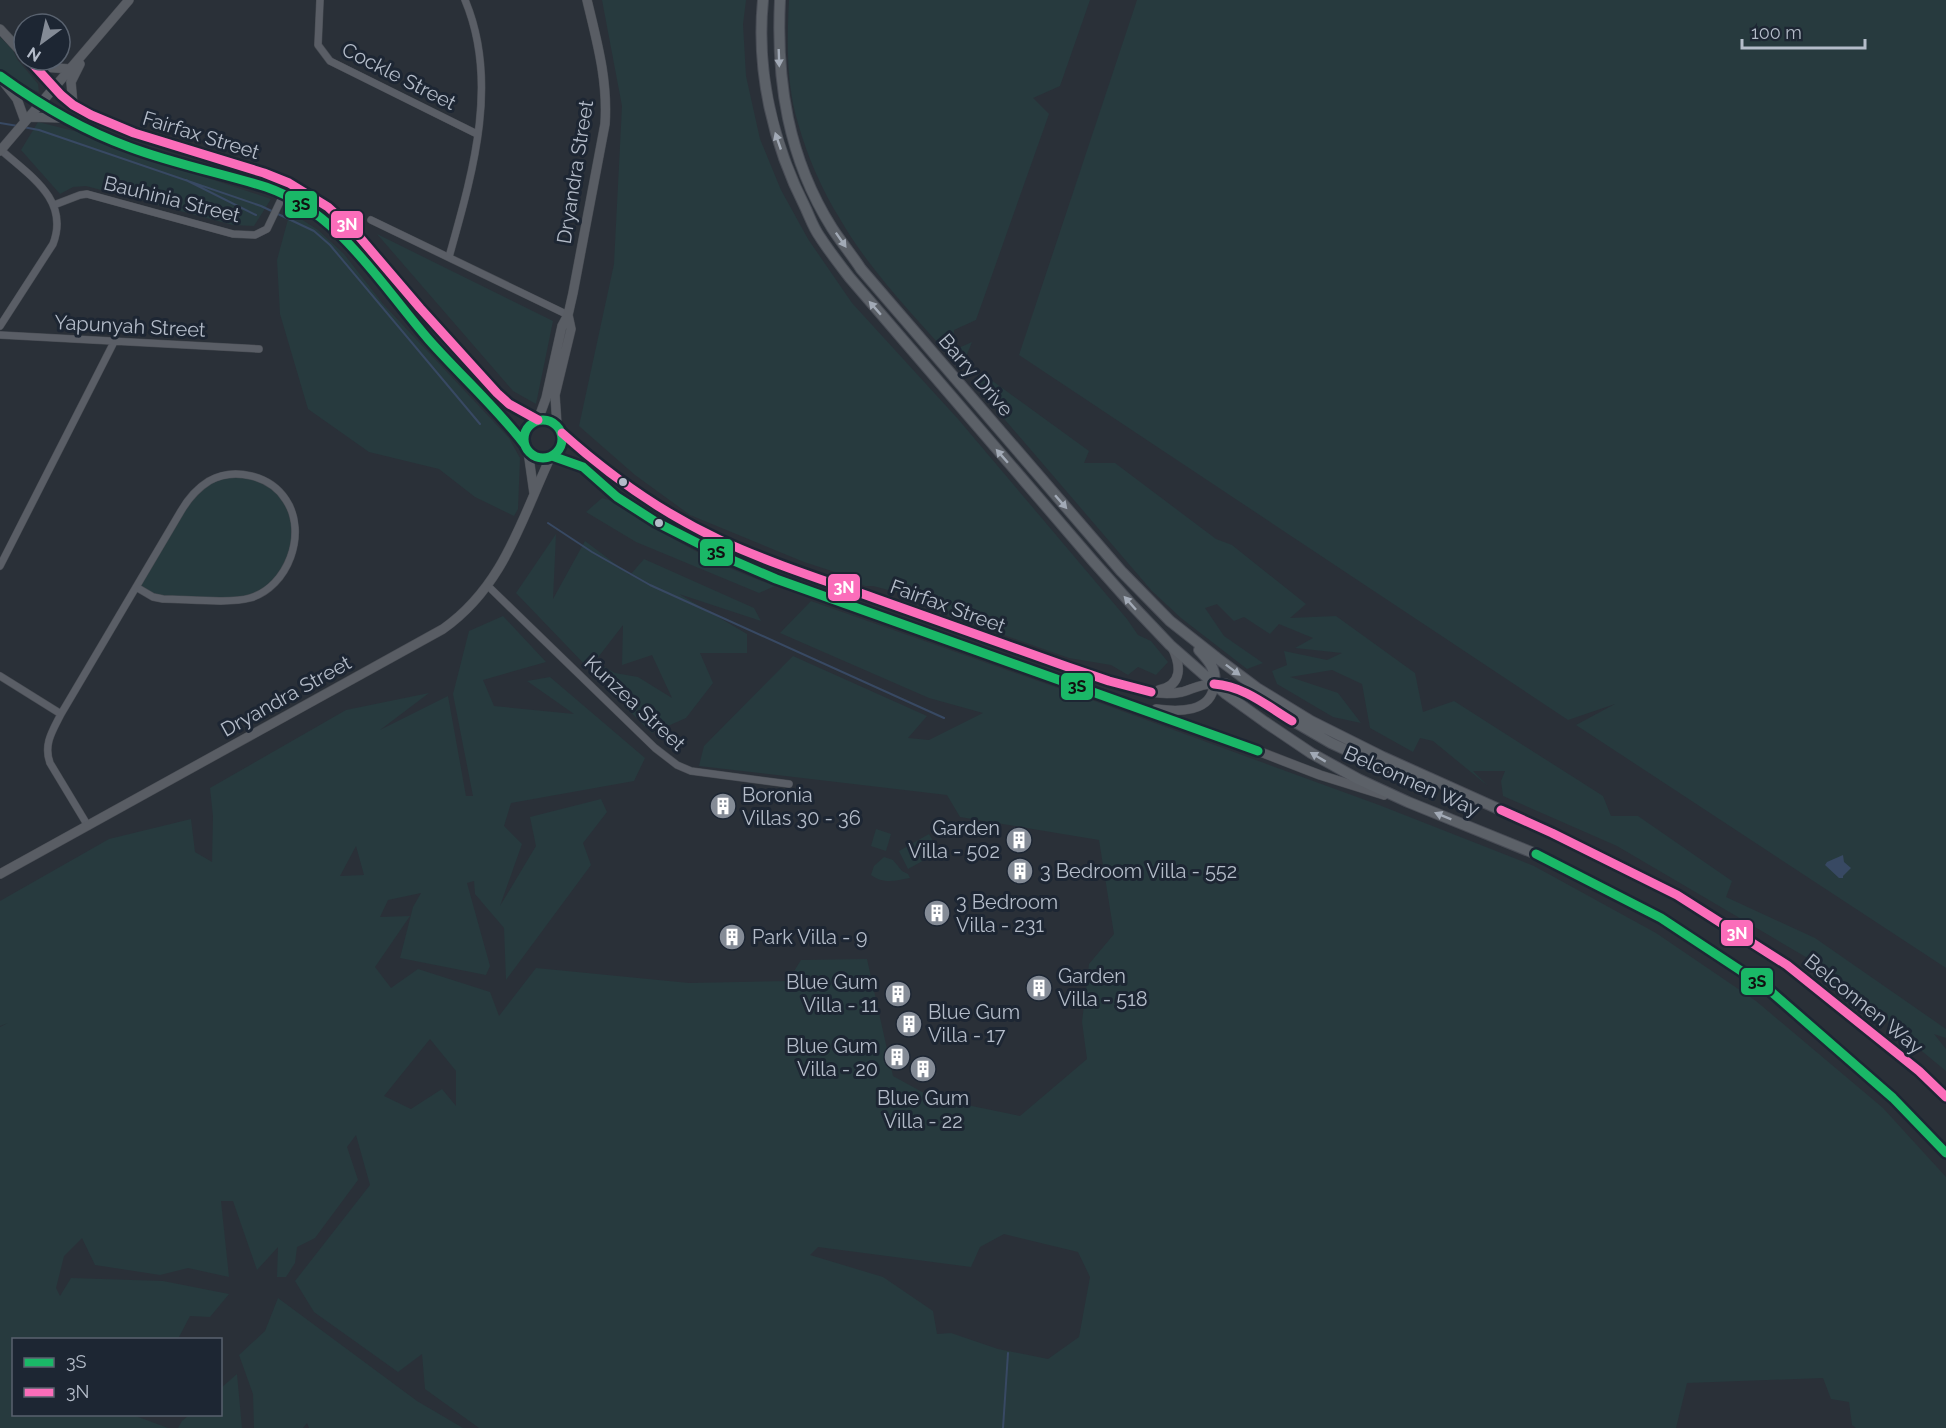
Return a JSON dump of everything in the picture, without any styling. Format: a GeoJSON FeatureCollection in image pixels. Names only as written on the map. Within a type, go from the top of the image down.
{"type":"FeatureCollection","features":[{"type":"Feature","properties":{"kind":"main road"},"geometry":{"type":"LineString","coordinates":[[72,67],[129,0]]}},
{"type":"Feature","properties":{"kind":"main road","name":"Dryandra Street"},"geometry":{"type":"LineString","coordinates":[[538,420],[546,398],[562,326],[568,315],[605,124],[606,108],[601,57],[587,0]]}},
{"type":"Feature","properties":{"kind":"main road","name":"Barry Drive"},"geometry":{"type":"LineString","coordinates":[[764,0],[761,25],[763,66],[773,127],[794,184],[819,236],[850,279],[1093,561],[1170,645],[1214,684]]}},
{"type":"Feature","properties":{"kind":"main road","name":"Barry Drive"},"geometry":{"type":"LineString","coordinates":[[780,0],[779,70],[788,124],[808,181],[832,227],[861,269],[1133,585],[1170,621],[1275,700]]}},
{"type":"Feature","properties":{"kind":"main road","name":"Fairfax Street"},"geometry":{"type":"LineString","coordinates":[[0,30],[12,42]]}},
{"type":"Feature","properties":{"kind":"main road"},"geometry":{"type":"LineString","coordinates":[[73,105],[70,87],[72,76],[95,39]]}},
{"type":"Feature","properties":{"kind":"main road","name":"Fairfax Street"},"geometry":{"type":"LineString","coordinates":[[39,72],[53,88],[73,105],[91,115],[134,133],[264,173],[289,183],[328,207],[356,233],[497,393],[509,404],[538,420]]}},
{"type":"Feature","properties":{"kind":"main road"},"geometry":{"type":"LineString","coordinates":[[1,151],[67,72]]}},
{"type":"Feature","properties":{"kind":"main road"},"geometry":{"type":"LineString","coordinates":[[0,77],[17,99],[26,119]]}},
{"type":"Feature","properties":{"kind":"main road","name":"Fairfax Street"},"geometry":{"type":"LineString","coordinates":[[0,77],[67,119],[130,148],[261,185],[284,194],[319,216],[350,243],[406,315],[509,423],[526,448]]}},
{"type":"Feature","properties":{"kind":"main road"},"geometry":{"type":"LineString","coordinates":[[26,119],[67,119]]}},
{"type":"Feature","properties":{"kind":"main road","name":"Dryandra Street"},"geometry":{"type":"LineString","coordinates":[[559,429],[555,396],[571,329],[568,315]]}},
{"type":"Feature","properties":{"kind":"main road"},"geometry":{"type":"LineString","coordinates":[[526,448],[534,456],[541,458],[552,456],[562,444],[559,429],[548,420],[538,420],[529,425],[524,435],[526,448],[534,493]]}},
{"type":"Feature","properties":{"kind":"main road","name":"Fairfax Street"},"geometry":{"type":"LineString","coordinates":[[559,429],[579,450],[641,494],[688,523],[729,543],[801,572],[1109,681],[1150,692],[1177,693],[1204,684],[1214,684]]}},
{"type":"Feature","properties":{"kind":"main road","name":"Dryandra Street"},"geometry":{"type":"LineString","coordinates":[[0,874],[456,620],[489,586],[508,554],[552,456]]}},
{"type":"Feature","properties":{"kind":"main road","name":"Fairfax Street"},"geometry":{"type":"LineString","coordinates":[[552,456],[583,467],[631,507],[672,531],[724,557],[776,579],[1130,704],[1320,775],[1408,802]]}},
{"type":"Feature","properties":{"kind":"main road"},"geometry":{"type":"LineString","coordinates":[[1130,704],[1165,710],[1188,710],[1207,700],[1213,692],[1215,675],[1210,663],[1170,621]]}},
{"type":"Feature","properties":{"kind":"main road"},"geometry":{"type":"LineString","coordinates":[[1150,692],[1168,687],[1177,677],[1177,660],[1170,645]]}},
{"type":"Feature","properties":{"kind":"main road"},"geometry":{"type":"LineString","coordinates":[[1214,684],[1225,684],[1240,690],[1313,734],[1362,757],[1501,810]]}},
{"type":"Feature","properties":{"kind":"main road","name":"Belconnen Way"},"geometry":{"type":"LineString","coordinates":[[1214,684],[1311,753],[1358,779],[1536,854],[1661,918],[1767,988],[1893,1098],[1946,1153]]}},
{"type":"Feature","properties":{"kind":"main road","name":"Belconnen Way"},"geometry":{"type":"LineString","coordinates":[[1275,700],[1348,741],[1552,832],[1677,895],[1787,964],[1919,1071],[1946,1097]]}},
{"type":"Feature","properties":{"kind":"street","name":"Cockle Street"},"geometry":{"type":"LineString","coordinates":[[320,0],[318,45],[330,61],[477,134]]}},
{"type":"Feature","properties":{"kind":"street"},"geometry":{"type":"LineString","coordinates":[[449,257],[467,193],[483,97],[481,64],[472,17],[465,0]]}},
{"type":"Feature","properties":{"kind":"street"},"geometry":{"type":"LineString","coordinates":[[0,326],[53,244],[58,232],[58,218],[54,205],[38,182],[1,151]]}},
{"type":"Feature","properties":{"kind":"street","name":"Bauhinia Street"},"geometry":{"type":"LineString","coordinates":[[54,205],[87,194],[233,234],[255,235],[267,230],[289,183]]}},
{"type":"Feature","properties":{"kind":"street"},"geometry":{"type":"LineString","coordinates":[[371,220],[568,315]]}},
{"type":"Feature","properties":{"kind":"street","name":"Yapunyah Street"},"geometry":{"type":"LineString","coordinates":[[0,335],[259,349]]}},
{"type":"Feature","properties":{"kind":"street"},"geometry":{"type":"LineString","coordinates":[[0,566],[114,342]]}},
{"type":"Feature","properties":{"kind":"street"},"geometry":{"type":"LineString","coordinates":[[88,826],[50,763],[46,753],[47,744],[61,714],[136,587],[186,503],[208,482],[228,474],[252,476],[265,481],[286,500],[292,512],[294,527],[292,550],[285,571],[278,581],[260,594],[239,600],[163,599],[153,597],[136,587]]}},
{"type":"Feature","properties":{"kind":"street","name":"Kunzea Street"},"geometry":{"type":"LineString","coordinates":[[489,586],[655,747],[677,765],[691,771],[789,784]]}},
{"type":"Feature","properties":{"kind":"street"},"geometry":{"type":"LineString","coordinates":[[0,676],[61,714]]}},
{"type":"Feature","properties":{"kind":"green space"},"geometry":{"type":"Polygon","coordinates":[[[602,0],[746,0],[743,24],[746,76],[760,139],[781,190],[808,239],[852,303],[958,419],[1138,635],[1151,641],[1168,662],[1156,675],[1138,667],[1128,675],[1111,665],[1069,658],[933,610],[900,593],[865,586],[841,574],[804,562],[690,515],[635,475],[579,426],[614,264],[622,106],[602,0]]]}},
{"type":"Feature","properties":{"kind":"green space"},"geometry":{"type":"Polygon","coordinates":[[[789,0],[1090,0],[1060,86],[1033,98],[1049,114],[976,320],[954,330],[954,350],[972,342],[961,369],[897,297],[866,258],[852,239],[821,185],[810,160],[791,93],[788,46],[789,0]]]}},
{"type":"Feature","properties":{"kind":"green space"},"geometry":{"type":"Polygon","coordinates":[[[1137,0],[1946,0],[1946,968],[1576,725],[1615,704],[1568,720],[1019,355],[1137,0]]]}},
{"type":"Feature","properties":{"kind":"green space"},"geometry":{"type":"Polygon","coordinates":[[[0,37],[12,49],[12,72],[28,72],[38,84],[39,92],[20,85],[0,70],[0,37]]]}},
{"type":"Feature","properties":{"kind":"green space"},"geometry":{"type":"Polygon","coordinates":[[[38,122],[78,132],[129,152],[271,199],[254,226],[233,225],[86,186],[73,187],[60,194],[21,150],[38,122]]]}},
{"type":"Feature","properties":{"kind":"green space"},"geometry":{"type":"Polygon","coordinates":[[[290,212],[318,230],[344,254],[383,304],[509,438],[520,458],[518,509],[514,516],[475,497],[439,469],[369,452],[308,409],[280,314],[277,260],[290,212]]]}},
{"type":"Feature","properties":{"kind":"green space"},"geometry":{"type":"Polygon","coordinates":[[[377,234],[553,321],[536,404],[513,391],[377,234]]]}},
{"type":"Feature","properties":{"kind":"green space"},"geometry":{"type":"Polygon","coordinates":[[[987,377],[1089,451],[1084,463],[1115,463],[1216,539],[1232,545],[1306,604],[1290,618],[1336,616],[1415,673],[1423,712],[1454,701],[1603,796],[1611,816],[1638,816],[1732,881],[1726,897],[1815,938],[1946,1029],[1946,1038],[1934,1034],[1946,1049],[1946,1071],[1889,1024],[1887,1013],[1841,993],[1816,963],[1617,846],[1503,796],[1501,781],[1505,771],[1473,771],[1488,786],[1433,741],[1420,738],[1413,752],[1370,728],[1362,684],[1332,670],[1290,677],[1338,693],[1361,723],[1333,717],[1277,684],[1272,671],[1287,665],[1284,651],[1327,660],[1342,653],[1295,648],[1313,638],[1279,624],[1270,634],[1244,617],[1234,621],[1217,604],[1205,608],[1224,636],[1263,663],[1247,669],[1181,618],[1152,591],[976,386],[987,377]]]}},
{"type":"Feature","properties":{"kind":"green space"},"geometry":{"type":"Polygon","coordinates":[[[228,474],[265,481],[286,500],[294,527],[285,571],[250,598],[163,599],[136,587],[186,503],[200,488],[228,474]]]}},
{"type":"Feature","properties":{"kind":"green space"},"geometry":{"type":"Polygon","coordinates":[[[602,498],[711,559],[775,586],[759,593],[636,542],[586,512],[602,498]]]}},
{"type":"Feature","properties":{"kind":"green space"},"geometry":{"type":"Polygon","coordinates":[[[556,534],[553,599],[585,541],[630,575],[644,559],[754,608],[761,621],[679,594],[747,634],[747,653],[700,653],[713,683],[686,718],[652,733],[624,706],[637,702],[614,691],[603,666],[615,673],[638,677],[672,698],[652,655],[622,665],[623,625],[589,669],[516,593],[556,534]]]}},
{"type":"Feature","properties":{"kind":"green space"},"geometry":{"type":"Polygon","coordinates":[[[811,601],[1379,805],[1534,866],[1656,933],[1756,1001],[1883,1108],[1946,1177],[1946,1428],[1856,1428],[1852,1425],[1849,1402],[1831,1399],[1823,1378],[1687,1383],[1676,1428],[479,1428],[425,1389],[422,1354],[398,1372],[314,1312],[295,1281],[370,1185],[356,1135],[347,1147],[358,1180],[315,1238],[297,1247],[295,1263],[286,1277],[277,1277],[278,1247],[257,1270],[233,1201],[221,1201],[229,1277],[188,1268],[160,1275],[95,1265],[82,1238],[64,1256],[56,1288],[60,1296],[71,1278],[163,1281],[229,1294],[210,1317],[190,1316],[179,1338],[12,1338],[12,1416],[136,1416],[168,1428],[0,1428],[0,1027],[8,1023],[0,1026],[0,901],[109,839],[191,819],[195,852],[212,862],[213,816],[210,788],[346,710],[429,693],[380,730],[448,696],[466,796],[473,796],[453,694],[469,631],[503,616],[546,662],[483,680],[494,706],[574,714],[527,681],[550,677],[645,758],[634,781],[511,803],[504,826],[522,844],[500,906],[536,846],[530,817],[601,799],[607,812],[583,843],[591,865],[506,980],[504,928],[475,894],[474,881],[467,883],[490,966],[486,975],[400,958],[413,907],[421,893],[388,900],[380,917],[410,916],[375,967],[391,988],[418,969],[490,992],[499,1016],[536,968],[689,983],[788,981],[801,960],[867,959],[893,1076],[933,1098],[1020,1116],[1087,1059],[1082,1022],[1089,964],[1114,934],[1099,840],[960,817],[947,795],[699,766],[704,746],[793,656],[927,716],[908,738],[929,740],[983,713],[929,698],[780,633],[811,601]],[[356,846],[340,876],[364,875],[356,846]],[[430,1039],[384,1096],[411,1109],[442,1089],[456,1106],[456,1071],[430,1039]],[[1004,1234],[980,1247],[971,1267],[818,1247],[810,1255],[883,1277],[933,1311],[937,1334],[951,1333],[998,1349],[1048,1359],[1079,1337],[1090,1277],[1078,1252],[1004,1234]]]}},
{"type":"Feature","properties":{"kind":"green space"},"geometry":{"type":"Polygon","coordinates":[[[876,829],[891,834],[886,851],[871,846],[876,829]]]}},
{"type":"Feature","properties":{"kind":"green space"},"geometry":{"type":"Polygon","coordinates":[[[929,834],[939,852],[908,869],[899,851],[929,834]]]}},
{"type":"Feature","properties":{"kind":"green space"},"geometry":{"type":"Polygon","coordinates":[[[884,857],[893,860],[910,878],[885,881],[871,875],[874,866],[884,857]]]}},
{"type":"Feature","properties":{"kind":"green space"},"geometry":{"type":"Polygon","coordinates":[[[278,1298],[417,1401],[463,1428],[309,1428],[307,1423],[303,1428],[254,1428],[253,1394],[239,1355],[265,1331],[278,1298]]]}},
{"type":"Feature","properties":{"kind":"green space"},"geometry":{"type":"Polygon","coordinates":[[[237,1374],[242,1428],[178,1428],[188,1416],[222,1416],[222,1387],[237,1374]]]}},
{"type":"Feature","properties":{"kind":"water"},"geometry":{"type":"Polygon","coordinates":[[[1843,855],[1844,862],[1851,868],[1843,878],[1839,878],[1825,865],[1843,855]]]}},
{"type":"Feature","properties":{"kind":"waterway"},"geometry":{"type":"LineString","coordinates":[[0,123],[18,126]]}},
{"type":"Feature","properties":{"kind":"waterway"},"geometry":{"type":"LineString","coordinates":[[23,127],[39,130],[261,206],[314,231],[330,245],[480,424]]}},
{"type":"Feature","properties":{"kind":"waterway"},"geometry":{"type":"LineString","coordinates":[[186,180],[256,215]]}},
{"type":"Feature","properties":{"kind":"waterway"},"geometry":{"type":"LineString","coordinates":[[548,523],[592,552],[650,585],[944,718]]}},
{"type":"Feature","properties":{"kind":"waterway"},"geometry":{"type":"LineString","coordinates":[[1003,1428],[1008,1353]]}},
{"type":"Feature","properties":{"kind":"transit line","name":"3N"},"geometry":{"type":"LineString","coordinates":[[40,72],[61,95],[91,115],[134,133],[264,173],[289,183],[328,207],[356,233],[497,393],[509,404],[538,420]]}},
{"type":"Feature","properties":{"kind":"transit line","name":"3S"},"geometry":{"type":"LineString","coordinates":[[0,76],[30,97],[95,133],[146,153],[266,187],[292,198],[316,214],[357,252],[429,340],[502,417],[525,445]]}},
{"type":"Feature","properties":{"kind":"transit line","name":"3S"},"geometry":{"type":"LineString","coordinates":[[543,420],[557,425],[562,439],[557,453],[543,458],[529,453],[524,439],[529,425],[543,420]]}},
{"type":"Feature","properties":{"kind":"transit line","name":"3N"},"geometry":{"type":"LineString","coordinates":[[562,433],[618,479],[657,506],[720,540],[797,571],[1068,667],[1151,692]]}},
{"type":"Feature","properties":{"kind":"transit line","name":"3S"},"geometry":{"type":"LineString","coordinates":[[552,456],[583,467],[617,497],[656,522],[725,557],[776,579],[1258,751]]}},
{"type":"Feature","properties":{"kind":"transit line","name":"3N"},"geometry":{"type":"LineString","coordinates":[[1214,684],[1245,693],[1292,721]]}},
{"type":"Feature","properties":{"kind":"transit line","name":"3N"},"geometry":{"type":"LineString","coordinates":[[1501,810],[1677,895],[1787,965],[1919,1071],[1946,1097]]}},
{"type":"Feature","properties":{"kind":"transit line","name":"3S"},"geometry":{"type":"LineString","coordinates":[[1536,854],[1661,918],[1767,988],[1893,1098],[1946,1153]]}},
{"type":"Feature","properties":{"kind":"place","name":"Boronia Villas 30 - 36"},"geometry":{"type":"Point","coordinates":[723,806]}},
{"type":"Feature","properties":{"kind":"place","name":"Garden Villa - 502"},"geometry":{"type":"Point","coordinates":[1019,840]}},
{"type":"Feature","properties":{"kind":"place","name":"3 Bedroom Villa - 552"},"geometry":{"type":"Point","coordinates":[1020,871]}},
{"type":"Feature","properties":{"kind":"place","name":"3 Bedroom Villa - 231"},"geometry":{"type":"Point","coordinates":[937,913]}},
{"type":"Feature","properties":{"kind":"place","name":"Park Villa - 9"},"geometry":{"type":"Point","coordinates":[732,937]}},
{"type":"Feature","properties":{"kind":"place","name":"Garden Villa - 518"},"geometry":{"type":"Point","coordinates":[1039,988]}},
{"type":"Feature","properties":{"kind":"place","name":"Blue Gum Villa - 11"},"geometry":{"type":"Point","coordinates":[898,994]}},
{"type":"Feature","properties":{"kind":"place","name":"Blue Gum Villa - 17"},"geometry":{"type":"Point","coordinates":[909,1024]}},
{"type":"Feature","properties":{"kind":"place","name":"Blue Gum Villa - 20"},"geometry":{"type":"Point","coordinates":[897,1057]}},
{"type":"Feature","properties":{"kind":"place","name":"Blue Gum Villa - 22"},"geometry":{"type":"Point","coordinates":[923,1069]}}]}
